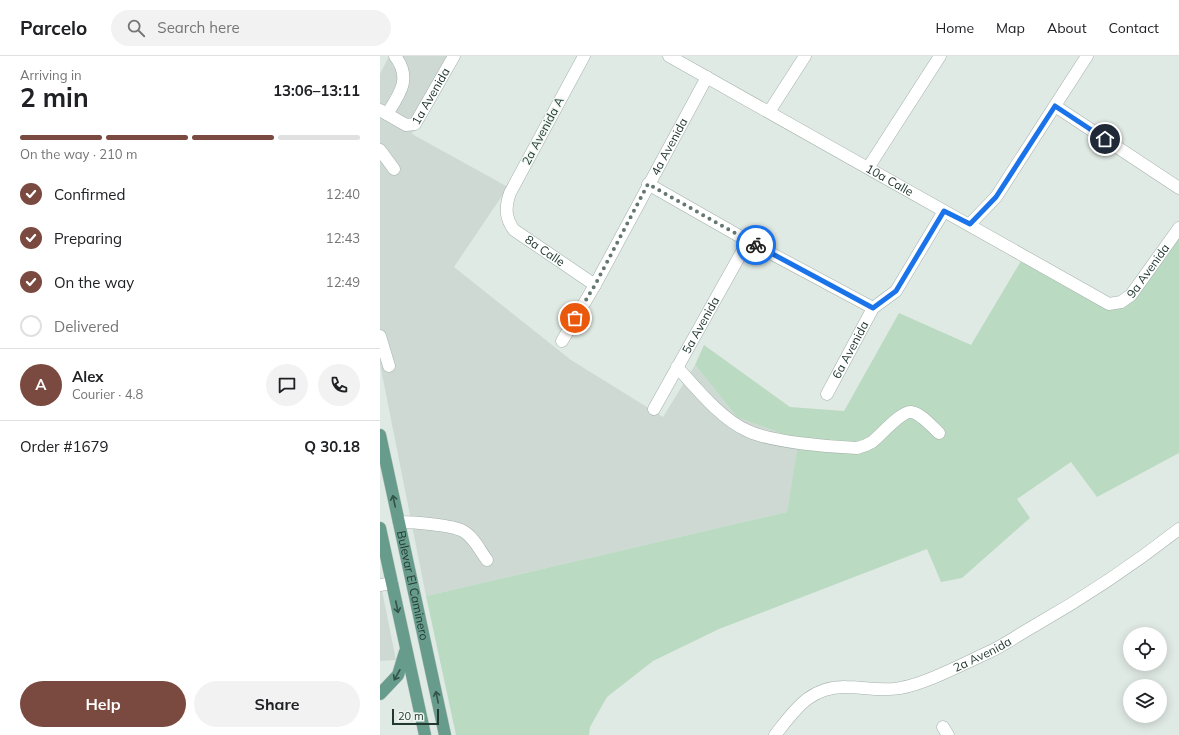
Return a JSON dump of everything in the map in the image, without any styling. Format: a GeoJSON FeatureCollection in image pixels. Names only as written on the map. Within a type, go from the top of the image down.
{"type":"FeatureCollection","features":[{"type":"Feature","properties":{"kind":"main road","name":"Bulevar El Caminero"},"geometry":{"type":"LineString","coordinates":[[380,435],[445,735]]}},
{"type":"Feature","properties":{"kind":"main road","name":"Bulevar El Caminero"},"geometry":{"type":"LineString","coordinates":[[380,528],[386,584],[406,651],[425,735]]}},
{"type":"Feature","properties":{"kind":"main road"},"geometry":{"type":"LineString","coordinates":[[380,694],[398,675],[406,651]]}},
{"type":"Feature","properties":{"kind":"street"},"geometry":{"type":"LineString","coordinates":[[384,112],[400,94],[404,77],[404,68],[395,56]]}},
{"type":"Feature","properties":{"kind":"street","name":"1a Avenida"},"geometry":{"type":"LineString","coordinates":[[384,112],[406,125],[415,124],[454,56]]}},
{"type":"Feature","properties":{"kind":"street","name":"2a Avenida A"},"geometry":{"type":"LineString","coordinates":[[507,208],[510,193],[584,56]]}},
{"type":"Feature","properties":{"kind":"street","name":"10a Calle"},"geometry":{"type":"LineString","coordinates":[[669,56],[944,211],[970,224],[1109,304]]}},
{"type":"Feature","properties":{"kind":"street"},"geometry":{"type":"LineString","coordinates":[[769,112],[805,56]]}},
{"type":"Feature","properties":{"kind":"street"},"geometry":{"type":"LineString","coordinates":[[868,168],[940,56]]}},
{"type":"Feature","properties":{"kind":"street"},"geometry":{"type":"LineString","coordinates":[[970,224],[996,197],[1087,56]]}},
{"type":"Feature","properties":{"kind":"street","name":"4a Avenida"},"geometry":{"type":"LineString","coordinates":[[562,341],[595,285],[648,184],[707,77]]}},
{"type":"Feature","properties":{"kind":"street"},"geometry":{"type":"LineString","coordinates":[[1055,106],[1179,188]]}},
{"type":"Feature","properties":{"kind":"street"},"geometry":{"type":"LineString","coordinates":[[380,150],[394,169]]}},
{"type":"Feature","properties":{"kind":"street"},"geometry":{"type":"LineString","coordinates":[[648,184],[748,241],[873,308]]}},
{"type":"Feature","properties":{"kind":"street","name":"8a Calle"},"geometry":{"type":"LineString","coordinates":[[507,208],[509,223],[514,230],[595,285]]}},
{"type":"Feature","properties":{"kind":"street","name":"6a Avenida"},"geometry":{"type":"LineString","coordinates":[[827,394],[873,308],[896,291],[944,211]]}},
{"type":"Feature","properties":{"kind":"street","name":"9a Avenida"},"geometry":{"type":"LineString","coordinates":[[1109,304],[1121,302],[1131,295],[1179,228]]}},
{"type":"Feature","properties":{"kind":"street","name":"5a Avenida"},"geometry":{"type":"LineString","coordinates":[[654,409],[748,241]]}},
{"type":"Feature","properties":{"kind":"street"},"geometry":{"type":"LineString","coordinates":[[380,336],[389,366]]}},
{"type":"Feature","properties":{"kind":"street"},"geometry":{"type":"LineString","coordinates":[[677,367],[703,395],[732,421],[748,431],[770,438],[857,448],[869,444],[901,416],[912,412],[918,415],[939,433]]}},
{"type":"Feature","properties":{"kind":"street"},"geometry":{"type":"LineString","coordinates":[[399,522],[420,522],[463,531],[472,539],[486,560]]}},
{"type":"Feature","properties":{"kind":"street","name":"2a Avenida"},"geometry":{"type":"LineString","coordinates":[[775,735],[800,703],[821,691],[846,686],[872,690],[902,688],[916,684],[988,653],[1084,597],[1150,552],[1179,528]]}},
{"type":"Feature","properties":{"kind":"shaded area"},"geometry":{"type":"Polygon","coordinates":[[[389,56],[456,56],[412,134],[508,187],[454,267],[571,360],[663,417],[695,365],[737,417],[800,440],[787,512],[426,596],[380,364],[380,74],[389,56]]]}},
{"type":"Feature","properties":{"kind":"shaded area"},"geometry":{"type":"Polygon","coordinates":[[[380,581],[396,660],[380,661],[380,581]]]}},
{"type":"Feature","properties":{"kind":"green space"},"geometry":{"type":"Polygon","coordinates":[[[1179,238],[1179,453],[1097,497],[1071,462],[1017,499],[1030,518],[962,578],[941,582],[927,549],[719,629],[653,661],[607,697],[590,727],[589,735],[456,735],[426,596],[787,512],[799,440],[737,417],[695,365],[704,345],[790,407],[844,411],[899,313],[971,345],[1024,256],[1122,307],[1179,238]]]}},
{"type":"Feature","properties":{"kind":"way so far"},"geometry":{"type":"LineString","coordinates":[[575,318],[595,285],[648,184],[756,245]]}},
{"type":"Feature","properties":{"kind":"route"},"geometry":{"type":"LineString","coordinates":[[756,245],[873,308],[892,296],[896,291],[944,211],[970,224],[996,197],[1055,106],[1105,139]]}}]}
